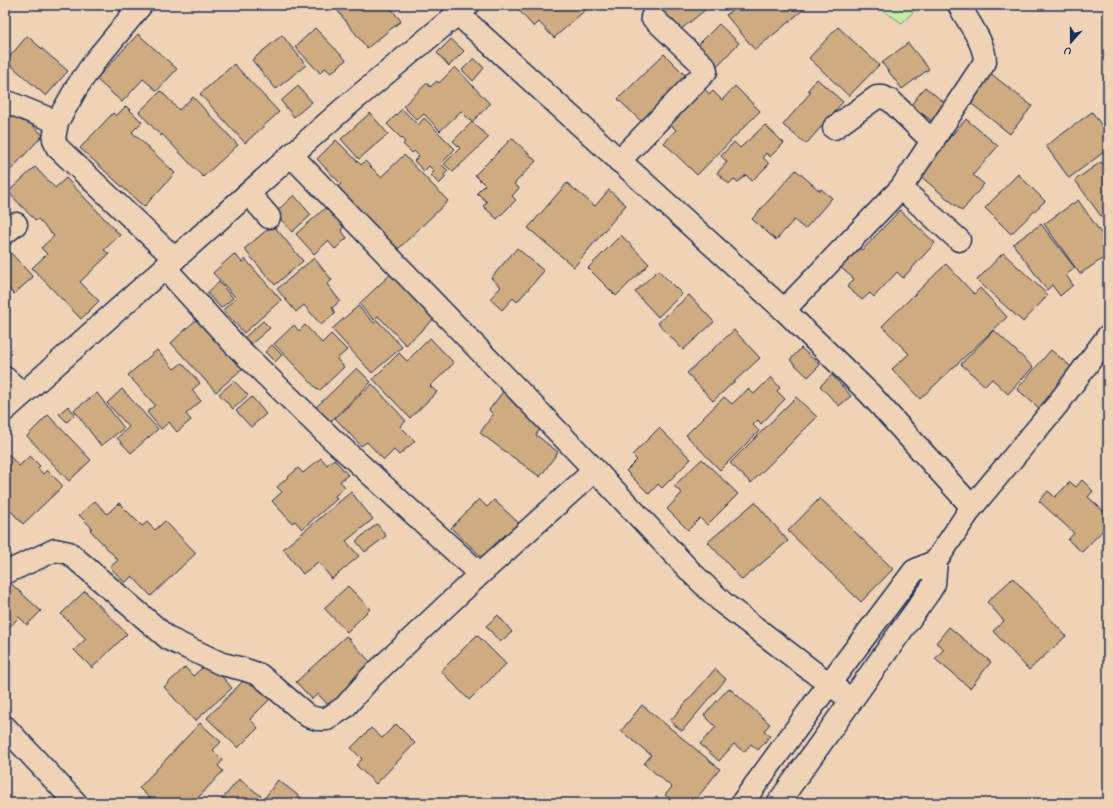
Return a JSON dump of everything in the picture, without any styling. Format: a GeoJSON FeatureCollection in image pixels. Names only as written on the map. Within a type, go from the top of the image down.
{"type":"FeatureCollection","features":[{"type":"Feature","properties":{"kind":"street"},"geometry":{"type":"LineString","coordinates":[[141,5],[84,76],[57,122],[54,139],[57,147],[170,263],[241,350],[332,439],[480,574]]}},
{"type":"Feature","properties":{"kind":"street"},"geometry":{"type":"LineString","coordinates":[[784,310],[901,188],[985,62],[985,54],[982,46],[959,5]]}},
{"type":"Feature","properties":{"kind":"street"},"geometry":{"type":"LineString","coordinates":[[5,410],[458,8],[619,161],[784,310],[870,394],[972,507]]}},
{"type":"Feature","properties":{"kind":"street"},"geometry":{"type":"LineString","coordinates":[[619,161],[706,71],[705,66],[652,17]]}},
{"type":"Feature","properties":{"kind":"street"},"geometry":{"type":"LineString","coordinates":[[834,128],[877,97],[883,97],[891,101],[933,142]]}},
{"type":"Feature","properties":{"kind":"street"},"geometry":{"type":"LineString","coordinates":[[5,101],[57,122]]}},
{"type":"Feature","properties":{"kind":"street"},"geometry":{"type":"LineString","coordinates":[[291,155],[595,470],[692,573],[724,603],[852,700]]}},
{"type":"Feature","properties":{"kind":"street"},"geometry":{"type":"LineString","coordinates":[[901,188],[959,240]]}},
{"type":"Feature","properties":{"kind":"street"},"geometry":{"type":"LineString","coordinates":[[249,194],[269,217]]}},
{"type":"Feature","properties":{"kind":"street"},"geometry":{"type":"LineString","coordinates":[[778,803],[929,592],[934,584],[936,561],[972,507],[1058,405],[1108,336]]}},
{"type":"Feature","properties":{"kind":"street"},"geometry":{"type":"LineString","coordinates":[[5,378],[23,394]]}},
{"type":"Feature","properties":{"kind":"street"},"geometry":{"type":"LineString","coordinates":[[5,573],[55,550],[69,553],[169,639],[222,664],[260,675],[308,716],[317,719],[326,719],[334,716],[345,707],[371,677],[480,574],[595,470]]}},
{"type":"Feature","properties":{"kind":"street"},"geometry":{"type":"LineString","coordinates":[[742,803],[914,571],[936,561]]}},
{"type":"Feature","properties":{"kind":"street"},"geometry":{"type":"LineString","coordinates":[[5,727],[76,803]]}},
{"type":"Feature","properties":{"kind":"green space"},"geometry":{"type":"Polygon","coordinates":[[[874,5],[920,5],[902,23],[874,5]]]}},
{"type":"Feature","properties":{"kind":"building"},"geometry":{"type":"Polygon","coordinates":[[[113,5],[134,5],[125,15],[113,5]]]}},
{"type":"Feature","properties":{"kind":"building"},"geometry":{"type":"Polygon","coordinates":[[[333,5],[388,5],[401,21],[367,48],[333,5]]]}},
{"type":"Feature","properties":{"kind":"building"},"geometry":{"type":"Polygon","coordinates":[[[514,5],[591,5],[554,38],[539,22],[534,27],[514,5]]]}},
{"type":"Feature","properties":{"kind":"building"},"geometry":{"type":"Polygon","coordinates":[[[657,5],[711,5],[679,31],[657,5]]]}},
{"type":"Feature","properties":{"kind":"building"},"geometry":{"type":"Polygon","coordinates":[[[738,5],[809,5],[755,50],[726,15],[738,5]]]}},
{"type":"Feature","properties":{"kind":"building"},"geometry":{"type":"Polygon","coordinates":[[[719,24],[739,43],[717,66],[697,46],[719,24]]]}},
{"type":"Feature","properties":{"kind":"building"},"geometry":{"type":"Polygon","coordinates":[[[838,27],[879,65],[849,96],[809,58],[838,27]]]}},
{"type":"Feature","properties":{"kind":"building"},"geometry":{"type":"Polygon","coordinates":[[[315,28],[346,60],[331,73],[325,68],[320,73],[295,47],[315,28]]]}},
{"type":"Feature","properties":{"kind":"building"},"geometry":{"type":"Polygon","coordinates":[[[138,34],[177,69],[157,91],[143,79],[122,102],[96,79],[138,34]]]}},
{"type":"Feature","properties":{"kind":"building"},"geometry":{"type":"Polygon","coordinates":[[[282,35],[306,65],[276,89],[252,60],[282,35]]]}},
{"type":"Feature","properties":{"kind":"building"},"geometry":{"type":"Polygon","coordinates":[[[27,36],[68,71],[46,96],[6,61],[27,36]]]}},
{"type":"Feature","properties":{"kind":"building"},"geometry":{"type":"Polygon","coordinates":[[[451,39],[464,51],[449,66],[437,53],[451,39]]]}},
{"type":"Feature","properties":{"kind":"building"},"geometry":{"type":"Polygon","coordinates":[[[908,43],[929,69],[902,89],[882,63],[908,43]]]}},
{"type":"Feature","properties":{"kind":"building"},"geometry":{"type":"Polygon","coordinates":[[[664,54],[693,83],[648,128],[618,99],[664,54]]]}},
{"type":"Feature","properties":{"kind":"building"},"geometry":{"type":"Polygon","coordinates":[[[474,58],[484,68],[473,81],[462,70],[474,58]]]}},
{"type":"Feature","properties":{"kind":"building"},"geometry":{"type":"Polygon","coordinates":[[[234,64],[279,112],[245,143],[200,94],[234,64]]]}},
{"type":"Feature","properties":{"kind":"building"},"geometry":{"type":"Polygon","coordinates":[[[455,67],[490,104],[472,122],[461,111],[440,131],[424,114],[417,120],[403,106],[427,83],[430,87],[437,81],[439,83],[455,67]]]}},
{"type":"Feature","properties":{"kind":"building"},"geometry":{"type":"Polygon","coordinates":[[[990,73],[1032,106],[1010,134],[968,101],[990,73]]]}},
{"type":"Feature","properties":{"kind":"building"},"geometry":{"type":"Polygon","coordinates":[[[817,79],[843,102],[806,144],[783,125],[811,92],[808,90],[817,79]]]}},
{"type":"Feature","properties":{"kind":"building"},"geometry":{"type":"Polygon","coordinates":[[[298,86],[312,102],[294,117],[281,101],[298,86]]]}},
{"type":"Feature","properties":{"kind":"building"},"geometry":{"type":"Polygon","coordinates":[[[735,86],[760,111],[697,175],[664,143],[676,130],[669,123],[703,88],[710,94],[713,91],[722,100],[735,86]]]}},
{"type":"Feature","properties":{"kind":"building"},"geometry":{"type":"Polygon","coordinates":[[[925,87],[950,107],[937,125],[911,105],[925,87]]]}},
{"type":"Feature","properties":{"kind":"building"},"geometry":{"type":"Polygon","coordinates":[[[161,91],[179,110],[193,97],[238,145],[203,177],[139,112],[161,91]]]}},
{"type":"Feature","properties":{"kind":"building"},"geometry":{"type":"Polygon","coordinates":[[[126,106],[142,122],[132,132],[175,173],[144,207],[80,148],[113,113],[116,116],[126,106]]]}},
{"type":"Feature","properties":{"kind":"building"},"geometry":{"type":"Polygon","coordinates":[[[15,109],[43,135],[5,176],[5,120],[15,109]]]}},
{"type":"Feature","properties":{"kind":"building"},"geometry":{"type":"Polygon","coordinates":[[[402,109],[418,125],[424,118],[455,149],[441,164],[448,171],[444,175],[446,177],[439,184],[431,175],[434,171],[429,166],[424,171],[414,161],[419,156],[414,151],[412,153],[403,144],[405,142],[387,124],[402,109]]]}},
{"type":"Feature","properties":{"kind":"building"},"geometry":{"type":"Polygon","coordinates":[[[1092,112],[1108,134],[1108,149],[1069,178],[1046,146],[1092,112]]]}},
{"type":"Feature","properties":{"kind":"building"},"geometry":{"type":"Polygon","coordinates":[[[370,113],[388,134],[359,159],[341,139],[370,113]]]}},
{"type":"Feature","properties":{"kind":"building"},"geometry":{"type":"Polygon","coordinates":[[[966,119],[998,146],[973,175],[984,184],[962,211],[918,174],[966,119]]]}},
{"type":"Feature","properties":{"kind":"building"},"geometry":{"type":"Polygon","coordinates":[[[472,122],[489,137],[453,172],[444,164],[460,148],[453,141],[472,122]]]}},
{"type":"Feature","properties":{"kind":"building"},"geometry":{"type":"Polygon","coordinates":[[[765,125],[784,143],[770,157],[766,153],[763,157],[769,164],[752,181],[746,175],[738,182],[734,179],[729,184],[717,173],[727,162],[721,156],[734,142],[740,148],[765,125]]]}},
{"type":"Feature","properties":{"kind":"building"},"geometry":{"type":"Polygon","coordinates":[[[512,138],[536,161],[514,184],[519,188],[512,196],[516,200],[497,219],[483,206],[487,202],[477,193],[485,185],[475,175],[512,138]]]}},
{"type":"Feature","properties":{"kind":"building"},"geometry":{"type":"Polygon","coordinates":[[[336,140],[361,165],[365,161],[381,177],[404,155],[448,201],[397,250],[336,188],[341,184],[317,159],[336,140]]]}},
{"type":"Feature","properties":{"kind":"building"},"geometry":{"type":"Polygon","coordinates":[[[1108,161],[1108,226],[1075,180],[1101,162],[1103,164],[1108,161]]]}},
{"type":"Feature","properties":{"kind":"building"},"geometry":{"type":"Polygon","coordinates":[[[35,167],[55,188],[66,178],[120,235],[104,250],[109,254],[80,282],[99,301],[81,319],[32,268],[47,254],[41,248],[54,236],[38,219],[36,221],[8,192],[35,167]]]}},
{"type":"Feature","properties":{"kind":"building"},"geometry":{"type":"Polygon","coordinates":[[[796,170],[820,191],[821,189],[832,198],[805,229],[794,220],[776,240],[752,219],[796,170]]]}},
{"type":"Feature","properties":{"kind":"building"},"geometry":{"type":"Polygon","coordinates":[[[1018,174],[1045,201],[1011,234],[985,208],[1018,174]]]}},
{"type":"Feature","properties":{"kind":"building"},"geometry":{"type":"Polygon","coordinates":[[[567,183],[595,206],[609,190],[626,205],[574,267],[528,228],[567,183]]]}},
{"type":"Feature","properties":{"kind":"building"},"geometry":{"type":"Polygon","coordinates":[[[294,195],[311,215],[292,232],[275,213],[294,195]]]}},
{"type":"Feature","properties":{"kind":"building"},"geometry":{"type":"Polygon","coordinates":[[[1078,200],[1108,243],[1108,255],[1080,274],[1044,224],[1078,200]]]}},
{"type":"Feature","properties":{"kind":"building"},"geometry":{"type":"Polygon","coordinates":[[[331,203],[349,222],[341,230],[347,238],[335,249],[328,241],[314,254],[296,234],[331,203]]]}},
{"type":"Feature","properties":{"kind":"building"},"geometry":{"type":"Polygon","coordinates":[[[900,210],[935,243],[903,278],[897,272],[874,297],[870,293],[862,300],[847,287],[854,279],[838,265],[856,245],[862,250],[900,210]]]}},
{"type":"Feature","properties":{"kind":"building"},"geometry":{"type":"Polygon","coordinates":[[[1041,224],[1075,268],[1066,275],[1073,285],[1060,296],[1052,285],[1047,290],[1013,244],[1041,224]]]}},
{"type":"Feature","properties":{"kind":"building"},"geometry":{"type":"Polygon","coordinates":[[[273,225],[303,261],[275,285],[244,249],[273,225]]]}},
{"type":"Feature","properties":{"kind":"building"},"geometry":{"type":"Polygon","coordinates":[[[621,235],[649,264],[616,296],[588,268],[621,235]]]}},
{"type":"Feature","properties":{"kind":"building"},"geometry":{"type":"Polygon","coordinates":[[[517,248],[544,271],[517,302],[513,298],[502,310],[490,299],[501,287],[491,278],[517,248]]]}},
{"type":"Feature","properties":{"kind":"building"},"geometry":{"type":"Polygon","coordinates":[[[10,252],[33,277],[14,294],[5,285],[5,257],[10,252]]]}},
{"type":"Feature","properties":{"kind":"building"},"geometry":{"type":"Polygon","coordinates":[[[1003,253],[1048,295],[1023,322],[977,280],[1003,253]]]}},
{"type":"Feature","properties":{"kind":"building"},"geometry":{"type":"Polygon","coordinates":[[[234,254],[242,262],[245,259],[281,300],[244,333],[223,310],[236,298],[213,273],[234,254]]]}},
{"type":"Feature","properties":{"kind":"building"},"geometry":{"type":"Polygon","coordinates":[[[314,258],[332,280],[327,284],[340,301],[332,308],[335,313],[321,325],[304,305],[296,312],[277,289],[314,258]]]}},
{"type":"Feature","properties":{"kind":"building"},"geometry":{"type":"Polygon","coordinates":[[[946,264],[974,294],[980,288],[1007,317],[920,399],[892,369],[909,354],[882,326],[946,264]]]}},
{"type":"Feature","properties":{"kind":"building"},"geometry":{"type":"Polygon","coordinates":[[[658,270],[682,294],[658,317],[635,292],[658,270]]]}},
{"type":"Feature","properties":{"kind":"building"},"geometry":{"type":"Polygon","coordinates":[[[394,271],[437,316],[406,345],[378,316],[374,320],[359,304],[394,271]]]}},
{"type":"Feature","properties":{"kind":"building"},"geometry":{"type":"Polygon","coordinates":[[[219,282],[233,298],[221,308],[207,293],[219,282]]]}},
{"type":"Feature","properties":{"kind":"building"},"geometry":{"type":"Polygon","coordinates":[[[689,295],[714,322],[683,350],[658,323],[689,295]]]}},
{"type":"Feature","properties":{"kind":"building"},"geometry":{"type":"Polygon","coordinates":[[[358,306],[374,323],[377,320],[402,347],[372,373],[332,329],[358,306]]]}},
{"type":"Feature","properties":{"kind":"building"},"geometry":{"type":"Polygon","coordinates":[[[198,318],[244,367],[216,392],[171,343],[198,318]]]}},
{"type":"Feature","properties":{"kind":"building"},"geometry":{"type":"Polygon","coordinates":[[[263,321],[270,328],[250,345],[244,338],[263,321]]]}},
{"type":"Feature","properties":{"kind":"building"},"geometry":{"type":"Polygon","coordinates":[[[294,325],[299,331],[305,325],[322,343],[331,334],[347,350],[337,359],[344,367],[319,391],[274,344],[294,325]]]}},
{"type":"Feature","properties":{"kind":"building"},"geometry":{"type":"Polygon","coordinates":[[[734,330],[760,358],[713,401],[687,373],[734,330]]]}},
{"type":"Feature","properties":{"kind":"building"},"geometry":{"type":"Polygon","coordinates":[[[994,330],[1033,367],[1008,394],[992,379],[985,386],[961,364],[994,330]]]}},
{"type":"Feature","properties":{"kind":"building"},"geometry":{"type":"Polygon","coordinates":[[[430,338],[454,363],[430,386],[437,392],[410,418],[373,379],[399,353],[407,361],[430,338]]]}},
{"type":"Feature","properties":{"kind":"building"},"geometry":{"type":"Polygon","coordinates":[[[272,345],[282,355],[275,362],[265,352],[272,345]]]}},
{"type":"Feature","properties":{"kind":"building"},"geometry":{"type":"Polygon","coordinates":[[[801,348],[820,365],[808,377],[790,360],[801,348]]]}},
{"type":"Feature","properties":{"kind":"building"},"geometry":{"type":"Polygon","coordinates":[[[157,350],[174,369],[182,363],[200,383],[192,390],[201,401],[186,414],[191,420],[177,432],[169,422],[161,429],[147,412],[155,405],[128,375],[157,350]]]}},
{"type":"Feature","properties":{"kind":"building"},"geometry":{"type":"Polygon","coordinates":[[[1051,350],[1075,370],[1040,409],[1017,389],[1051,350]]]}},
{"type":"Feature","properties":{"kind":"building"},"geometry":{"type":"Polygon","coordinates":[[[357,368],[371,382],[326,426],[312,411],[357,368]]]}},
{"type":"Feature","properties":{"kind":"building"},"geometry":{"type":"Polygon","coordinates":[[[832,375],[851,396],[839,406],[820,386],[832,375]]]}},
{"type":"Feature","properties":{"kind":"building"},"geometry":{"type":"Polygon","coordinates":[[[771,377],[780,388],[777,391],[785,399],[761,424],[758,420],[753,425],[759,431],[720,470],[686,435],[724,397],[732,404],[748,389],[754,394],[771,377]]]}},
{"type":"Feature","properties":{"kind":"building"},"geometry":{"type":"Polygon","coordinates":[[[234,381],[248,395],[233,409],[219,394],[234,381]]]}},
{"type":"Feature","properties":{"kind":"building"},"geometry":{"type":"Polygon","coordinates":[[[372,384],[406,421],[400,426],[415,441],[399,455],[394,450],[384,460],[367,442],[361,446],[335,418],[372,384]]]}},
{"type":"Feature","properties":{"kind":"building"},"geometry":{"type":"Polygon","coordinates":[[[122,389],[158,429],[131,453],[117,438],[129,427],[107,403],[122,389]]]}},
{"type":"Feature","properties":{"kind":"building"},"geometry":{"type":"Polygon","coordinates":[[[505,389],[528,405],[523,411],[542,426],[536,435],[558,452],[540,477],[480,433],[493,414],[489,410],[505,389]]]}},
{"type":"Feature","properties":{"kind":"building"},"geometry":{"type":"Polygon","coordinates":[[[97,393],[124,428],[101,446],[74,410],[97,393]]]}},
{"type":"Feature","properties":{"kind":"building"},"geometry":{"type":"Polygon","coordinates":[[[252,397],[266,414],[251,427],[236,411],[252,397]]]}},
{"type":"Feature","properties":{"kind":"building"},"geometry":{"type":"Polygon","coordinates":[[[796,397],[817,417],[751,483],[730,463],[796,397]]]}},
{"type":"Feature","properties":{"kind":"building"},"geometry":{"type":"Polygon","coordinates":[[[68,406],[75,414],[67,422],[59,414],[68,406]]]}},
{"type":"Feature","properties":{"kind":"building"},"geometry":{"type":"Polygon","coordinates":[[[48,415],[91,460],[69,481],[27,436],[48,415]]]}},
{"type":"Feature","properties":{"kind":"building"},"geometry":{"type":"Polygon","coordinates":[[[659,428],[691,459],[662,488],[658,484],[649,494],[626,471],[637,460],[632,455],[659,428]]]}},
{"type":"Feature","properties":{"kind":"building"},"geometry":{"type":"Polygon","coordinates":[[[5,451],[19,466],[30,456],[40,466],[38,468],[43,474],[47,470],[63,486],[23,524],[5,505],[5,451]]]}},
{"type":"Feature","properties":{"kind":"building"},"geometry":{"type":"Polygon","coordinates":[[[321,458],[327,465],[334,459],[348,475],[340,481],[345,487],[335,496],[337,499],[302,529],[295,521],[292,523],[272,501],[282,492],[277,487],[298,468],[303,473],[321,458]]]}},
{"type":"Feature","properties":{"kind":"building"},"geometry":{"type":"Polygon","coordinates":[[[702,459],[738,494],[707,525],[700,518],[688,530],[667,509],[682,493],[674,486],[702,459]]]}},
{"type":"Feature","properties":{"kind":"building"},"geometry":{"type":"Polygon","coordinates":[[[1082,480],[1093,491],[1088,497],[1108,515],[1108,525],[1082,552],[1068,540],[1074,533],[1039,501],[1048,491],[1055,497],[1070,482],[1076,487],[1082,480]]]}},
{"type":"Feature","properties":{"kind":"building"},"geometry":{"type":"Polygon","coordinates":[[[351,492],[373,519],[346,541],[359,556],[332,579],[318,562],[303,574],[283,549],[351,492]]]}},
{"type":"Feature","properties":{"kind":"building"},"geometry":{"type":"Polygon","coordinates":[[[820,498],[893,569],[861,602],[788,531],[820,498]]]}},
{"type":"Feature","properties":{"kind":"building"},"geometry":{"type":"Polygon","coordinates":[[[479,499],[487,507],[494,500],[522,526],[487,562],[451,528],[479,499]]]}},
{"type":"Feature","properties":{"kind":"building"},"geometry":{"type":"Polygon","coordinates":[[[95,501],[107,514],[119,503],[142,526],[147,522],[155,530],[165,521],[196,553],[151,596],[132,576],[125,583],[110,567],[118,560],[90,530],[92,528],[79,515],[95,501]]]}},
{"type":"Feature","properties":{"kind":"building"},"geometry":{"type":"Polygon","coordinates":[[[755,502],[788,541],[742,580],[708,542],[755,502]]]}},
{"type":"Feature","properties":{"kind":"building"},"geometry":{"type":"Polygon","coordinates":[[[377,524],[386,536],[365,552],[356,541],[377,524]]]}},
{"type":"Feature","properties":{"kind":"building"},"geometry":{"type":"Polygon","coordinates":[[[1013,578],[1066,636],[1029,670],[993,631],[1004,621],[987,602],[1013,578]]]}},
{"type":"Feature","properties":{"kind":"building"},"geometry":{"type":"Polygon","coordinates":[[[7,580],[41,611],[27,625],[19,617],[5,632],[5,582],[7,580]]]}},
{"type":"Feature","properties":{"kind":"building"},"geometry":{"type":"Polygon","coordinates":[[[348,586],[370,609],[347,632],[324,608],[348,586]]]}},
{"type":"Feature","properties":{"kind":"building"},"geometry":{"type":"Polygon","coordinates":[[[85,591],[127,634],[92,668],[74,650],[86,639],[61,614],[85,591]]]}},
{"type":"Feature","properties":{"kind":"building"},"geometry":{"type":"Polygon","coordinates":[[[498,615],[512,632],[500,642],[486,626],[498,615]]]}},
{"type":"Feature","properties":{"kind":"building"},"geometry":{"type":"Polygon","coordinates":[[[949,627],[991,662],[970,688],[935,659],[944,649],[936,643],[949,627]]]}},
{"type":"Feature","properties":{"kind":"building"},"geometry":{"type":"Polygon","coordinates":[[[477,635],[506,664],[469,700],[441,671],[477,635]]]}},
{"type":"Feature","properties":{"kind":"building"},"geometry":{"type":"Polygon","coordinates":[[[346,636],[375,667],[331,708],[318,694],[312,699],[296,682],[346,636]]]}},
{"type":"Feature","properties":{"kind":"building"},"geometry":{"type":"Polygon","coordinates":[[[209,662],[232,688],[195,721],[164,687],[185,667],[193,676],[209,662]]]}},
{"type":"Feature","properties":{"kind":"building"},"geometry":{"type":"Polygon","coordinates":[[[715,669],[726,679],[682,731],[670,721],[715,669]]]}},
{"type":"Feature","properties":{"kind":"building"},"geometry":{"type":"Polygon","coordinates":[[[248,676],[271,698],[250,719],[258,728],[238,748],[207,718],[248,676]]]}},
{"type":"Feature","properties":{"kind":"building"},"geometry":{"type":"Polygon","coordinates":[[[729,688],[770,724],[764,731],[770,736],[758,750],[751,744],[744,752],[734,744],[719,761],[700,744],[716,727],[704,715],[729,688]]]}},
{"type":"Feature","properties":{"kind":"building"},"geometry":{"type":"Polygon","coordinates":[[[642,705],[720,769],[693,803],[690,801],[688,803],[675,803],[665,795],[672,787],[644,764],[651,755],[621,731],[642,705]]]}},
{"type":"Feature","properties":{"kind":"building"},"geometry":{"type":"Polygon","coordinates":[[[200,723],[221,742],[213,750],[223,760],[218,766],[223,771],[193,803],[155,803],[139,788],[200,723]]]}},
{"type":"Feature","properties":{"kind":"building"},"geometry":{"type":"Polygon","coordinates":[[[396,724],[415,743],[376,784],[356,765],[362,759],[351,748],[371,728],[382,738],[396,724]]]}},
{"type":"Feature","properties":{"kind":"building"},"geometry":{"type":"Polygon","coordinates":[[[239,779],[261,796],[256,803],[219,803],[239,779]]]}},
{"type":"Feature","properties":{"kind":"building"},"geometry":{"type":"Polygon","coordinates":[[[278,780],[308,803],[261,803],[278,780]]]}}]}
